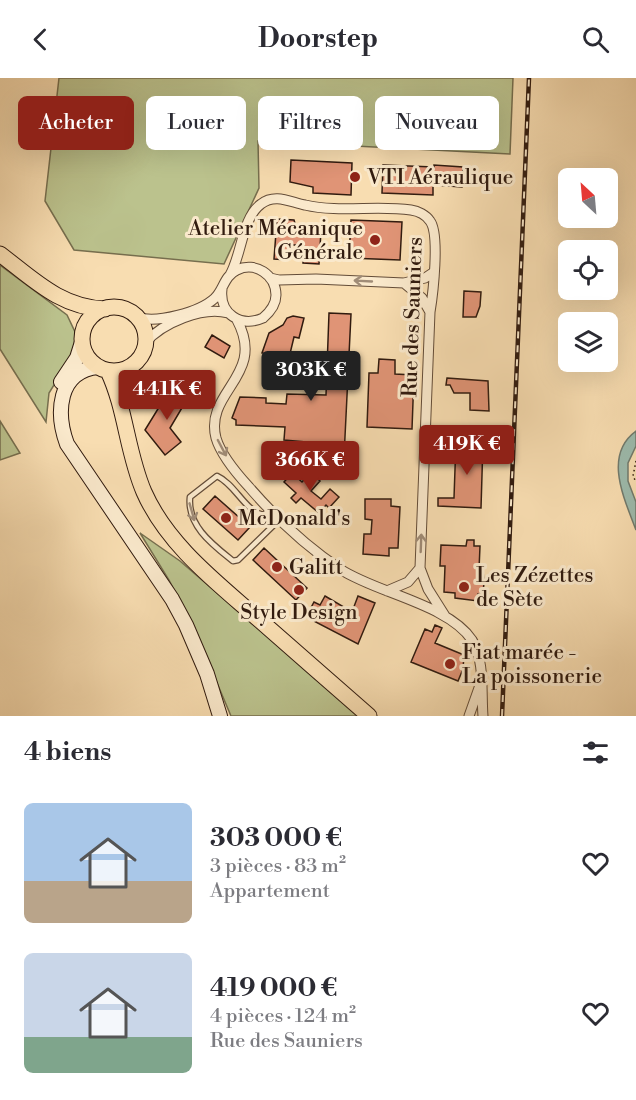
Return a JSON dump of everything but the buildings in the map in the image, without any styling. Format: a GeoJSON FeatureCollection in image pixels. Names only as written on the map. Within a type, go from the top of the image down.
{"type":"FeatureCollection","features":[{"type":"Feature","properties":{"kind":"main road"},"geometry":{"type":"LineString","coordinates":[[0,254],[54,294],[77,306],[120,308],[137,317],[144,329],[145,343],[142,354],[127,377],[125,396],[137,473]]}},
{"type":"Feature","properties":{"kind":"main road"},"geometry":{"type":"LineString","coordinates":[[54,294],[73,314],[85,354],[103,369],[116,389],[130,454],[137,473],[155,512],[187,555],[369,716]]}},
{"type":"Feature","properties":{"kind":"main road"},"geometry":{"type":"LineString","coordinates":[[105,309],[90,318],[77,358],[55,397],[52,419],[55,433],[69,461],[122,528]]}},
{"type":"Feature","properties":{"kind":"main road"},"geometry":{"type":"LineString","coordinates":[[135,363],[126,369],[81,372],[66,386],[60,408],[62,431],[67,444],[186,624],[207,674],[220,716]]}},
{"type":"Feature","properties":{"kind":"street","name":"Rue des Sauniers"},"geometry":{"type":"LineString","coordinates":[[230,274],[241,248],[244,231],[254,211],[262,203],[272,199],[289,199],[307,206],[413,210],[427,217],[434,227],[434,272],[430,312],[420,568],[428,589],[445,616]]}},
{"type":"Feature","properties":{"kind":"street"},"geometry":{"type":"LineString","coordinates":[[241,248],[248,261],[270,278],[279,280],[316,279],[404,283],[425,278],[434,272]]}},
{"type":"Feature","properties":{"kind":"street"},"geometry":{"type":"LineString","coordinates":[[137,317],[146,320],[161,319],[199,308],[210,302],[222,289],[230,274],[246,267],[258,269]]}},
{"type":"Feature","properties":{"kind":"street"},"geometry":{"type":"LineString","coordinates":[[237,320],[257,321],[272,309],[276,290],[270,278]]}},
{"type":"Feature","properties":{"kind":"street"},"geometry":{"type":"LineString","coordinates":[[404,283],[417,294],[430,312]]}},
{"type":"Feature","properties":{"kind":"street"},"geometry":{"type":"LineString","coordinates":[[222,289],[222,302],[228,313],[237,320],[246,340],[247,350],[244,362],[219,406],[215,420],[216,437],[220,448],[242,479],[271,510],[341,570],[445,616],[472,640],[480,663],[481,680],[482,713],[470,713],[481,680]]}},
{"type":"Feature","properties":{"kind":"street"},"geometry":{"type":"LineString","coordinates":[[145,343],[160,328],[207,311],[228,313]]}},
{"type":"Feature","properties":{"kind":"street"},"geometry":{"type":"LineString","coordinates":[[387,591],[408,582],[420,568]]}},
{"type":"Feature","properties":{"kind":"lane"},"geometry":{"type":"LineString","coordinates":[[271,510],[263,515],[256,514],[241,496],[217,476],[190,497],[189,501],[200,533],[233,561],[238,560],[280,519]]}},
{"type":"Feature","properties":{"kind":"path"},"geometry":{"type":"LineString","coordinates":[[636,461],[633,476],[636,482]]}},
{"type":"Feature","properties":{"kind":"green space"},"geometry":{"type":"Polygon","coordinates":[[[59,78],[513,78],[510,154],[432,150],[499,150],[499,96],[375,96],[375,147],[363,146],[363,96],[258,96],[259,188],[224,264],[74,250],[45,201],[51,150],[134,150],[134,96],[57,96],[59,78]]]}},
{"type":"Feature","properties":{"kind":"green space"},"geometry":{"type":"Polygon","coordinates":[[[0,265],[67,315],[76,334],[75,351],[49,393],[46,422],[0,349],[0,265]]]}},
{"type":"Feature","properties":{"kind":"green space"},"geometry":{"type":"Polygon","coordinates":[[[0,421],[20,453],[0,460],[0,421]]]}},
{"type":"Feature","properties":{"kind":"green space"},"geometry":{"type":"Polygon","coordinates":[[[140,533],[180,561],[359,716],[231,716],[193,626],[169,580],[140,533]]]}},
{"type":"Feature","properties":{"kind":"shaded area"},"geometry":{"type":"Polygon","coordinates":[[[636,431],[636,446],[628,463],[628,481],[636,502],[636,530],[622,491],[618,464],[620,452],[626,441],[636,431]]]}},
{"type":"Feature","properties":{"kind":"railway"},"geometry":{"type":"LineString","coordinates":[[502,716],[529,78]]}},
{"type":"Feature","properties":{"kind":"place","name":"VTI Aéraulique"},"geometry":{"type":"Point","coordinates":[355,177]}},
{"type":"Feature","properties":{"kind":"place","name":"Atelier Mécanique Générale"},"geometry":{"type":"Point","coordinates":[375,240]}},
{"type":"Feature","properties":{"kind":"place","name":"McDonald's"},"geometry":{"type":"Point","coordinates":[226,518]}},
{"type":"Feature","properties":{"kind":"place","name":"Galitt"},"geometry":{"type":"Point","coordinates":[277,567]}},
{"type":"Feature","properties":{"kind":"place","name":"Les Zézettes de Sète"},"geometry":{"type":"Point","coordinates":[464,587]}},
{"type":"Feature","properties":{"kind":"place","name":"Style Design"},"geometry":{"type":"Point","coordinates":[299,590]}},
{"type":"Feature","properties":{"kind":"place","name":"Fiat marée - La poissonerie"},"geometry":{"type":"Point","coordinates":[450,664]}}]}
